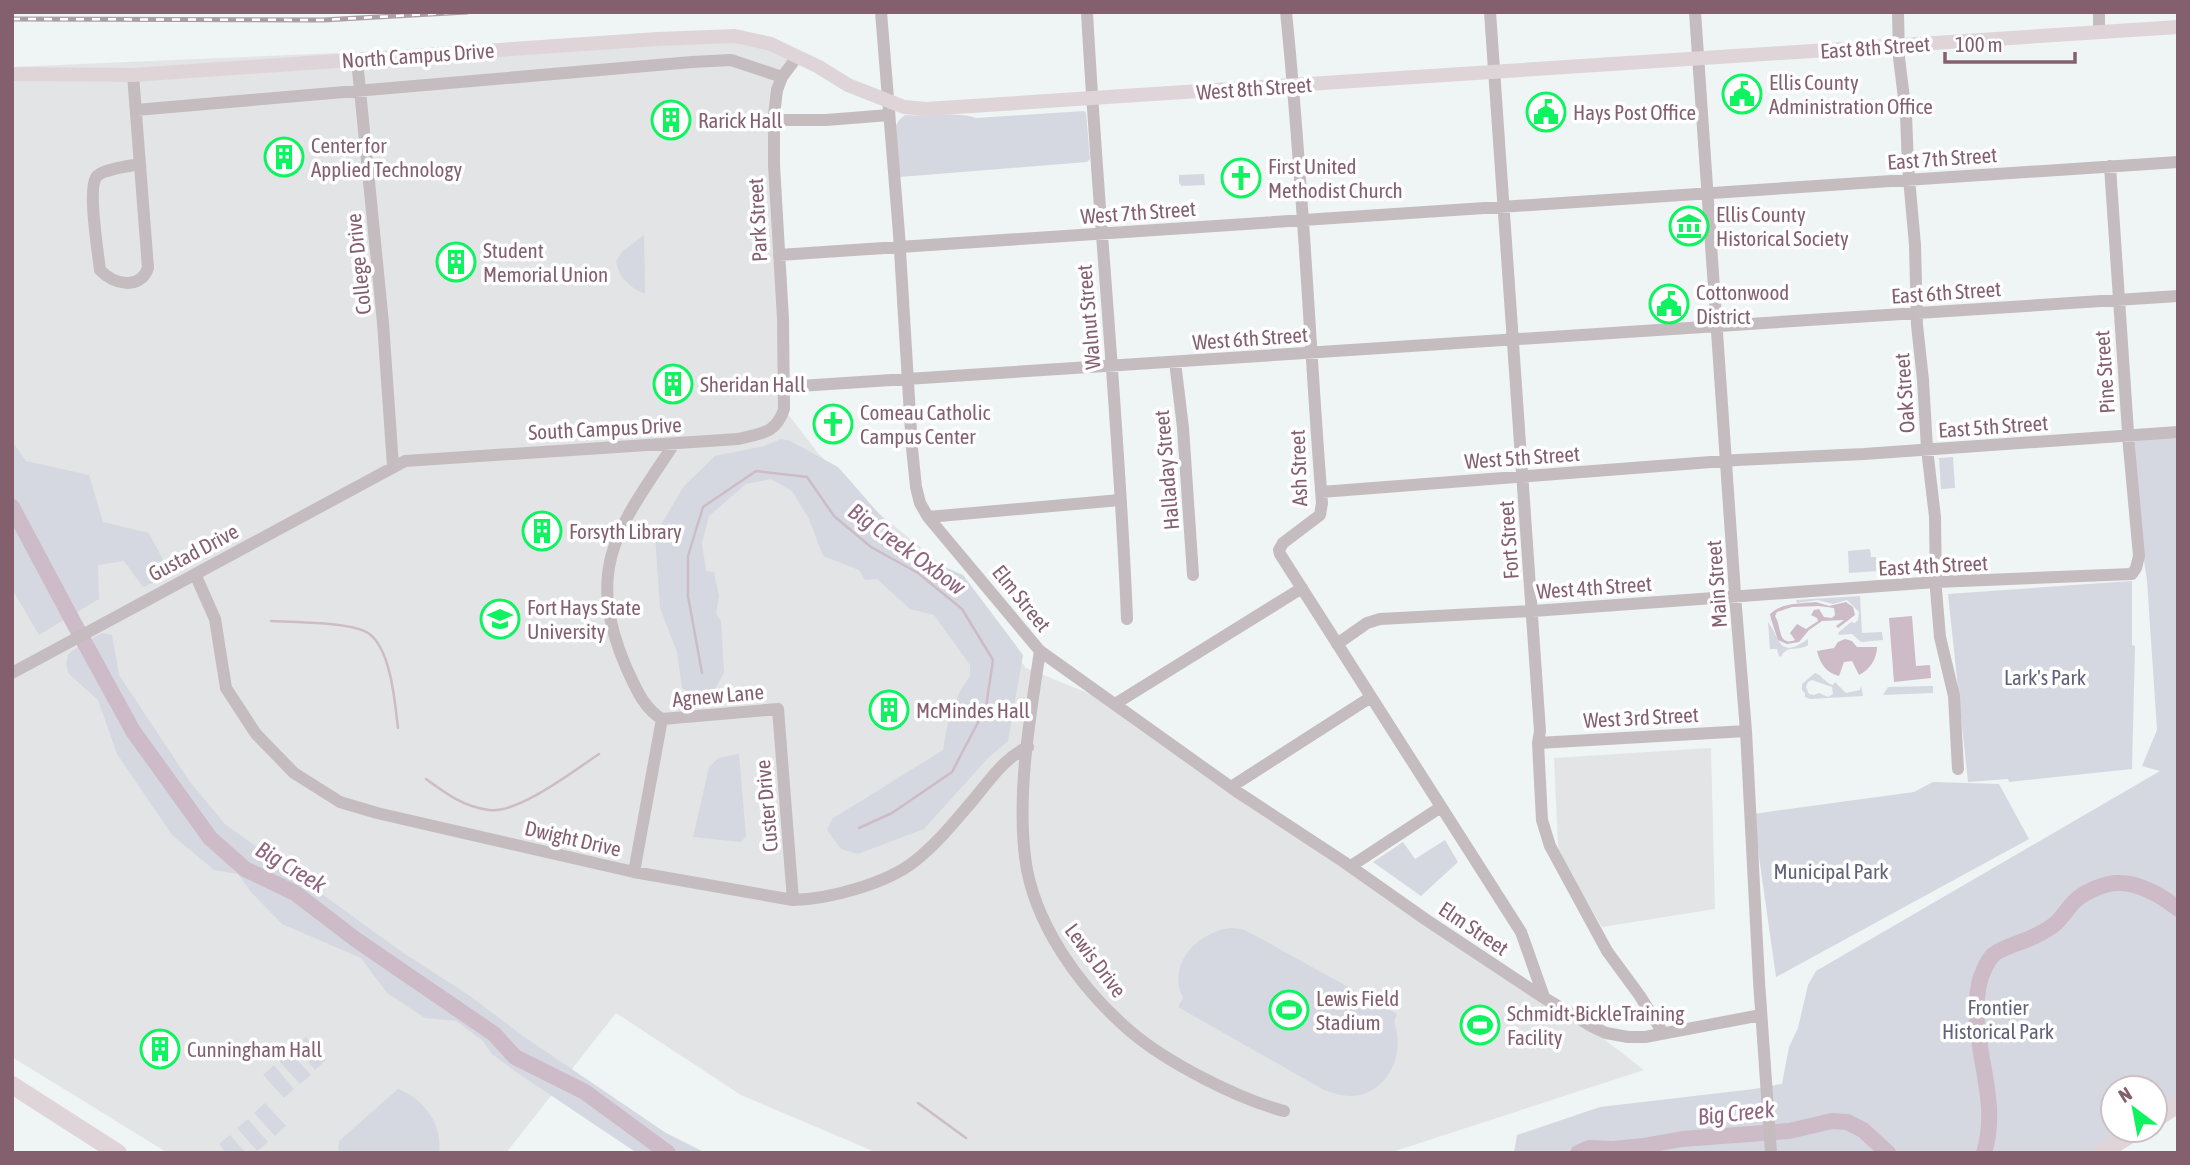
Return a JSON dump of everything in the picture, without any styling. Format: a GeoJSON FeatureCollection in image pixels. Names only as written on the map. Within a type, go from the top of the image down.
{"type":"FeatureCollection","features":[{"type":"Feature","properties":{"kind":"highway"},"geometry":{"type":"LineString","coordinates":[[12,1085],[118,1153]]}},
{"type":"Feature","properties":{"kind":"main road","name":"East 8th Street"},"geometry":{"type":"LineString","coordinates":[[1698,58],[2178,27]]}},
{"type":"Feature","properties":{"kind":"main road","name":"North Campus Drive"},"geometry":{"type":"LineString","coordinates":[[12,74],[133,75],[658,38],[734,36],[771,44],[819,67]]}},
{"type":"Feature","properties":{"kind":"main road","name":"West 8th Street"},"geometry":{"type":"LineString","coordinates":[[819,67],[888,108],[926,109],[1698,58]]}},
{"type":"Feature","properties":{"kind":"street","name":"Elm Street"},"geometry":{"type":"LineString","coordinates":[[881,12],[916,487],[920,503],[928,517],[1040,651],[1231,787],[1351,866],[1425,919],[1587,1024],[1606,1033],[1645,1037],[1762,1015]]}},
{"type":"Feature","properties":{"kind":"street","name":"Walnut Street"},"geometry":{"type":"LineString","coordinates":[[1087,12],[1127,619]]}},
{"type":"Feature","properties":{"kind":"street","name":"Ash Street"},"geometry":{"type":"LineString","coordinates":[[1286,12],[1299,152],[1321,492],[1320,514],[1283,543],[1279,550],[1521,932],[1544,998]]}},
{"type":"Feature","properties":{"kind":"street","name":"Fort Street"},"geometry":{"type":"LineString","coordinates":[[1490,12],[1533,611],[1542,820],[1550,846],[1607,951],[1663,1033]]}},
{"type":"Feature","properties":{"kind":"street","name":"Main Street"},"geometry":{"type":"LineString","coordinates":[[1695,12],[1746,731],[1771,1153]]}},
{"type":"Feature","properties":{"kind":"street","name":"Oak Street"},"geometry":{"type":"LineString","coordinates":[[1898,12],[1916,256],[1917,313],[1935,517],[1940,637],[1954,696],[1958,769]]}},
{"type":"Feature","properties":{"kind":"street"},"geometry":{"type":"LineString","coordinates":[[2099,12],[2099,32]]}},
{"type":"Feature","properties":{"kind":"street","name":"Park Street"},"geometry":{"type":"LineString","coordinates":[[784,387],[774,120],[777,90],[782,77],[797,57]]}},
{"type":"Feature","properties":{"kind":"street","name":"College Drive"},"geometry":{"type":"LineString","coordinates":[[357,60],[383,323],[393,466]]}},
{"type":"Feature","properties":{"kind":"street","name":"North Campus Drive"},"geometry":{"type":"LineString","coordinates":[[136,110],[360,89],[731,60],[782,77]]}},
{"type":"Feature","properties":{"kind":"street"},"geometry":{"type":"LineString","coordinates":[[133,75],[136,110],[148,268],[141,280],[131,284],[110,278],[100,270],[92,191],[95,178],[102,173],[140,164]]}},
{"type":"Feature","properties":{"kind":"street"},"geometry":{"type":"LineString","coordinates":[[774,120],[826,120],[888,108]]}},
{"type":"Feature","properties":{"kind":"street","name":"East 7th Street"},"geometry":{"type":"LineString","coordinates":[[1708,192],[2178,162]]}},
{"type":"Feature","properties":{"kind":"street","name":"Pine Street"},"geometry":{"type":"LineString","coordinates":[[2110,166],[2139,556],[2132,574]]}},
{"type":"Feature","properties":{"kind":"street","name":"West 7th Street"},"geometry":{"type":"LineString","coordinates":[[779,255],[1708,192]]}},
{"type":"Feature","properties":{"kind":"street","name":"East 6th Street"},"geometry":{"type":"LineString","coordinates":[[1717,326],[2178,296]]}},
{"type":"Feature","properties":{"kind":"street","name":"West 6th Street"},"geometry":{"type":"LineString","coordinates":[[784,387],[1717,326]]}},
{"type":"Feature","properties":{"kind":"street","name":"Halladay Street"},"geometry":{"type":"LineString","coordinates":[[1175,362],[1183,428],[1193,575]]}},
{"type":"Feature","properties":{"kind":"street","name":"South Campus Drive"},"geometry":{"type":"LineString","coordinates":[[393,466],[415,459],[738,439],[773,429],[780,421],[784,409],[784,387]]}},
{"type":"Feature","properties":{"kind":"street","name":"East 5th Street"},"geometry":{"type":"LineString","coordinates":[[1726,461],[2178,432]]}},
{"type":"Feature","properties":{"kind":"street"},"geometry":{"type":"LineString","coordinates":[[634,872],[662,719],[654,715],[644,703],[621,654],[610,617],[607,580],[610,555],[627,515],[674,444]]}},
{"type":"Feature","properties":{"kind":"street","name":"West 5th Street"},"geometry":{"type":"LineString","coordinates":[[1321,492],[1726,461]]}},
{"type":"Feature","properties":{"kind":"street","name":"Gustad Drive"},"geometry":{"type":"LineString","coordinates":[[12,673],[393,466]]}},
{"type":"Feature","properties":{"kind":"street"},"geometry":{"type":"LineString","coordinates":[[928,517],[1120,500]]}},
{"type":"Feature","properties":{"kind":"street","name":"Dwight Drive"},"geometry":{"type":"LineString","coordinates":[[195,573],[215,620],[226,688],[256,734],[294,773],[340,803],[357,808],[634,872],[793,900],[813,900],[860,888],[914,862],[956,820],[1000,767],[1017,752],[1028,747]]}},
{"type":"Feature","properties":{"kind":"street","name":"East 4th Street"},"geometry":{"type":"LineString","coordinates":[[1735,596],[1936,582],[2132,574]]}},
{"type":"Feature","properties":{"kind":"street"},"geometry":{"type":"LineString","coordinates":[[1115,704],[1303,589]]}},
{"type":"Feature","properties":{"kind":"street","name":"West 4th Street"},"geometry":{"type":"LineString","coordinates":[[1337,644],[1367,623],[1380,619],[1735,596]]}},
{"type":"Feature","properties":{"kind":"street","name":"Lewis Drive"},"geometry":{"type":"LineString","coordinates":[[1040,651],[1028,747],[1023,827],[1025,859],[1042,918],[1063,954],[1102,1004],[1131,1032],[1168,1058],[1203,1077],[1256,1104],[1284,1111]]}},
{"type":"Feature","properties":{"kind":"street"},"geometry":{"type":"LineString","coordinates":[[1231,787],[1371,697]]}},
{"type":"Feature","properties":{"kind":"street","name":"Agnew Lane"},"geometry":{"type":"LineString","coordinates":[[662,719],[778,709]]}},
{"type":"Feature","properties":{"kind":"street","name":"Custer Drive"},"geometry":{"type":"LineString","coordinates":[[778,709],[793,900]]}},
{"type":"Feature","properties":{"kind":"street","name":"West 3rd Street"},"geometry":{"type":"LineString","coordinates":[[1538,743],[1746,731]]}},
{"type":"Feature","properties":{"kind":"street"},"geometry":{"type":"LineString","coordinates":[[1351,866],[1441,807]]}},
{"type":"Feature","properties":{"kind":"shaded area","name":"Fort Hays State University"},"geometry":{"type":"Polygon","coordinates":[[[735,36],[797,57],[782,77],[774,132],[784,409],[818,453],[871,507],[948,570],[1026,668],[1115,704],[1570,1013],[1644,1070],[1389,1153],[881,1153],[741,1095],[616,1013],[506,1153],[168,1153],[12,1057],[12,67],[735,36]]]}},
{"type":"Feature","properties":{"kind":"shaded area"},"geometry":{"type":"Polygon","coordinates":[[[1816,602],[1829,606],[1846,602],[1853,607],[1855,615],[1838,628],[1836,626],[1844,620],[1822,621],[1809,630],[1799,642],[1787,644],[1778,640],[1770,614],[1786,605],[1816,602]],[[1792,607],[1777,612],[1775,616],[1783,638],[1789,641],[1795,640],[1790,633],[1797,624],[1806,629],[1818,621],[1811,615],[1814,610],[1819,609],[1824,617],[1832,618],[1835,615],[1834,608],[1792,607]]]}},
{"type":"Feature","properties":{"kind":"shaded area"},"geometry":{"type":"Polygon","coordinates":[[[1912,616],[1916,666],[1930,665],[1931,678],[1894,682],[1889,618],[1912,616]]]}},
{"type":"Feature","properties":{"kind":"shaded area"},"geometry":{"type":"Polygon","coordinates":[[[1845,639],[1852,641],[1857,647],[1877,647],[1872,663],[1859,675],[1852,661],[1844,662],[1839,676],[1827,670],[1820,660],[1817,651],[1834,648],[1838,642],[1845,639]]]}},
{"type":"Feature","properties":{"kind":"shaded area"},"geometry":{"type":"Polygon","coordinates":[[[1711,748],[1715,909],[1602,927],[1561,858],[1554,758],[1711,748]]]}},
{"type":"Feature","properties":{"kind":"green space"},"geometry":{"type":"Polygon","coordinates":[[[1084,111],[1090,159],[1087,162],[899,177],[896,126],[905,115],[960,115],[976,118],[1084,111]]]}},
{"type":"Feature","properties":{"kind":"green space"},"geometry":{"type":"Polygon","coordinates":[[[1204,174],[1205,185],[1182,186],[1179,183],[1179,175],[1204,174]]]}},
{"type":"Feature","properties":{"kind":"green space"},"geometry":{"type":"Polygon","coordinates":[[[644,235],[645,294],[626,281],[619,272],[616,261],[623,251],[644,235]]]}},
{"type":"Feature","properties":{"kind":"green space","name":"Frontier Historical Park"},"geometry":{"type":"Polygon","coordinates":[[[2178,432],[2178,1104],[2169,1110],[2169,1074],[2099,1074],[2099,1144],[2115,1144],[2101,1153],[1514,1153],[1517,1135],[1600,1107],[1782,1084],[1789,1047],[1798,1028],[1808,985],[1816,971],[2160,771],[2142,766],[2157,730],[2147,580],[2128,436],[2178,432]]]}},
{"type":"Feature","properties":{"kind":"green space"},"geometry":{"type":"Polygon","coordinates":[[[781,439],[790,441],[838,467],[903,541],[922,557],[963,575],[1023,655],[1008,741],[989,757],[924,829],[858,854],[841,849],[827,830],[832,819],[943,750],[948,721],[960,691],[970,676],[970,665],[934,615],[910,609],[877,579],[865,580],[859,570],[823,556],[809,519],[792,491],[771,479],[746,484],[709,516],[702,543],[706,571],[714,572],[719,596],[716,614],[721,621],[724,673],[712,694],[700,699],[682,688],[677,652],[660,608],[655,535],[684,486],[715,456],[764,446],[781,439]]]}},
{"type":"Feature","properties":{"kind":"green space"},"geometry":{"type":"Polygon","coordinates":[[[12,441],[26,461],[89,475],[103,522],[149,533],[171,575],[143,587],[124,561],[98,565],[99,599],[39,635],[12,589],[12,441]]]}},
{"type":"Feature","properties":{"kind":"green space"},"geometry":{"type":"Polygon","coordinates":[[[1953,457],[1955,488],[1941,489],[1939,458],[1953,457]]]}},
{"type":"Feature","properties":{"kind":"green space"},"geometry":{"type":"Polygon","coordinates":[[[1870,549],[1871,557],[1876,557],[1877,571],[1849,573],[1848,551],[1870,549]]]}},
{"type":"Feature","properties":{"kind":"green space","name":"Lark's Park"},"geometry":{"type":"Polygon","coordinates":[[[2132,581],[2132,645],[2135,646],[2132,769],[2009,782],[2008,779],[1968,782],[1948,594],[2132,581]]]}},
{"type":"Feature","properties":{"kind":"green space"},"geometry":{"type":"Polygon","coordinates":[[[1860,596],[1862,633],[1882,632],[1883,640],[1861,642],[1852,634],[1839,635],[1851,622],[1858,620],[1859,612],[1847,600],[1833,604],[1818,600],[1797,603],[1796,600],[1860,596]]]}},
{"type":"Feature","properties":{"kind":"green space"},"geometry":{"type":"Polygon","coordinates":[[[1768,622],[1782,645],[1791,648],[1808,639],[1808,645],[1790,649],[1779,656],[1777,649],[1770,649],[1768,622]]]}},
{"type":"Feature","properties":{"kind":"green space"},"geometry":{"type":"Polygon","coordinates":[[[102,633],[112,635],[119,675],[190,782],[225,824],[523,1036],[666,1133],[706,1153],[637,1153],[516,1072],[492,1054],[483,1041],[456,1021],[425,1018],[387,993],[361,958],[282,924],[251,892],[238,874],[214,870],[172,835],[117,754],[98,700],[69,674],[66,664],[68,655],[102,633]]]}},
{"type":"Feature","properties":{"kind":"green space"},"geometry":{"type":"Polygon","coordinates":[[[1815,673],[1830,684],[1835,682],[1846,693],[1860,690],[1861,686],[1863,696],[1810,699],[1805,697],[1802,684],[1815,673]],[[1812,680],[1806,687],[1809,694],[1819,693],[1828,697],[1833,694],[1832,687],[1812,680]]]}},
{"type":"Feature","properties":{"kind":"green space"},"geometry":{"type":"Polygon","coordinates":[[[1933,686],[1933,693],[1883,695],[1888,687],[1933,686]]]}},
{"type":"Feature","properties":{"kind":"green space"},"geometry":{"type":"Polygon","coordinates":[[[739,754],[746,836],[741,842],[693,837],[709,767],[718,758],[739,754]]]}},
{"type":"Feature","properties":{"kind":"green space","name":"Municipal Park"},"geometry":{"type":"Polygon","coordinates":[[[1933,782],[1999,784],[2029,839],[1776,977],[1753,814],[1914,792],[1933,782]]]}},
{"type":"Feature","properties":{"kind":"green space"},"geometry":{"type":"Polygon","coordinates":[[[1445,840],[1458,862],[1421,896],[1373,862],[1403,842],[1415,859],[1445,840]]]}},
{"type":"Feature","properties":{"kind":"green space","name":"Lewis Field Stadium"},"geometry":{"type":"Polygon","coordinates":[[[1230,928],[1242,929],[1256,936],[1397,1014],[1394,1022],[1398,1046],[1391,1070],[1384,1080],[1364,1094],[1340,1095],[1324,1090],[1178,1007],[1183,998],[1179,973],[1188,952],[1207,936],[1230,928]]]}},
{"type":"Feature","properties":{"kind":"green space"},"geometry":{"type":"Polygon","coordinates":[[[306,1037],[326,1060],[315,1070],[295,1047],[306,1037]]]}},
{"type":"Feature","properties":{"kind":"green space"},"geometry":{"type":"Polygon","coordinates":[[[290,1052],[311,1075],[300,1084],[279,1061],[290,1052]]]}},
{"type":"Feature","properties":{"kind":"green space"},"geometry":{"type":"Polygon","coordinates":[[[274,1065],[294,1089],[284,1098],[263,1075],[274,1065]]]}},
{"type":"Feature","properties":{"kind":"green space"},"geometry":{"type":"Polygon","coordinates":[[[398,1089],[416,1099],[430,1114],[438,1132],[439,1153],[338,1153],[339,1141],[398,1089]]]}},
{"type":"Feature","properties":{"kind":"green space"},"geometry":{"type":"Polygon","coordinates":[[[265,1103],[286,1126],[275,1136],[254,1113],[265,1103]]]}},
{"type":"Feature","properties":{"kind":"green space"},"geometry":{"type":"Polygon","coordinates":[[[248,1119],[268,1142],[257,1151],[237,1128],[248,1119]]]}},
{"type":"Feature","properties":{"kind":"green space"},"geometry":{"type":"Polygon","coordinates":[[[230,1135],[246,1153],[226,1153],[219,1144],[230,1135]]]}},
{"type":"Feature","properties":{"kind":"waterway","name":"Big Creek Oxbow"},"geometry":{"type":"LineString","coordinates":[[702,673],[688,596],[688,556],[703,507],[756,471],[807,477],[834,516],[871,547],[918,573],[962,609],[993,660],[986,707],[952,772],[892,813],[859,828]]}},
{"type":"Feature","properties":{"kind":"waterway","name":"Big Creek"},"geometry":{"type":"LineString","coordinates":[[12,507],[133,731],[210,838],[245,869],[295,893],[355,939],[494,1034],[515,1057],[585,1092],[668,1153]]}},
{"type":"Feature","properties":{"kind":"waterway"},"geometry":{"type":"LineString","coordinates":[[271,621],[336,625],[368,633],[376,640],[387,663],[398,728]]}},
{"type":"Feature","properties":{"kind":"waterway"},"geometry":{"type":"LineString","coordinates":[[426,779],[463,803],[489,810],[501,809],[546,790],[599,754]]}},
{"type":"Feature","properties":{"kind":"waterway","name":"Big Creek"},"geometry":{"type":"LineString","coordinates":[[1984,1153],[1989,1111],[1977,1026],[1977,1005],[1980,980],[1993,955],[2049,928],[2080,897],[2109,884],[2128,884],[2143,888],[2159,895],[2178,909]]}},
{"type":"Feature","properties":{"kind":"waterway"},"geometry":{"type":"LineString","coordinates":[[918,1103],[966,1138]]}},
{"type":"Feature","properties":{"kind":"waterway","name":"Big Creek"},"geometry":{"type":"LineString","coordinates":[[1578,1153],[1589,1148],[1613,1149],[1682,1139],[1789,1131],[1832,1121],[1847,1122],[1863,1130],[1888,1153]]}},
{"type":"Feature","properties":{"kind":"railway"},"geometry":{"type":"LineString","coordinates":[[12,19],[323,20],[467,12]]}},
{"type":"Feature","properties":{"kind":"place","name":"Ellis County Administration Office"},"geometry":{"type":"Point","coordinates":[1742,94]}},
{"type":"Feature","properties":{"kind":"place","name":"Hays Post Office"},"geometry":{"type":"Point","coordinates":[1546,112]}},
{"type":"Feature","properties":{"kind":"place","name":"Rarick Hall"},"geometry":{"type":"Point","coordinates":[671,120]}},
{"type":"Feature","properties":{"kind":"place","name":"Center for Applied Technology"},"geometry":{"type":"Point","coordinates":[284,157]}},
{"type":"Feature","properties":{"kind":"place","name":"First United Methodist Church"},"geometry":{"type":"Point","coordinates":[1241,178]}},
{"type":"Feature","properties":{"kind":"place","name":"Ellis County Historical Society"},"geometry":{"type":"Point","coordinates":[1689,226]}},
{"type":"Feature","properties":{"kind":"place","name":"Student Memorial Union"},"geometry":{"type":"Point","coordinates":[456,262]}},
{"type":"Feature","properties":{"kind":"place","name":"Cottonwood District"},"geometry":{"type":"Point","coordinates":[1669,304]}},
{"type":"Feature","properties":{"kind":"place","name":"Sheridan Hall"},"geometry":{"type":"Point","coordinates":[673,384]}},
{"type":"Feature","properties":{"kind":"place","name":"Comeau Catholic Campus Center"},"geometry":{"type":"Point","coordinates":[833,424]}},
{"type":"Feature","properties":{"kind":"place","name":"Forsyth Library"},"geometry":{"type":"Point","coordinates":[542,531]}},
{"type":"Feature","properties":{"kind":"place","name":"Fort Hays State University"},"geometry":{"type":"Point","coordinates":[500,619]}},
{"type":"Feature","properties":{"kind":"place","name":"McMindes Hall"},"geometry":{"type":"Point","coordinates":[889,710]}},
{"type":"Feature","properties":{"kind":"place","name":"Lewis Field Stadium"},"geometry":{"type":"Point","coordinates":[1289,1010]}},
{"type":"Feature","properties":{"kind":"place","name":"Schmidt-BickleTraining Facility"},"geometry":{"type":"Point","coordinates":[1480,1025]}},
{"type":"Feature","properties":{"kind":"place","name":"Cunningham Hall"},"geometry":{"type":"Point","coordinates":[160,1049]}}]}
